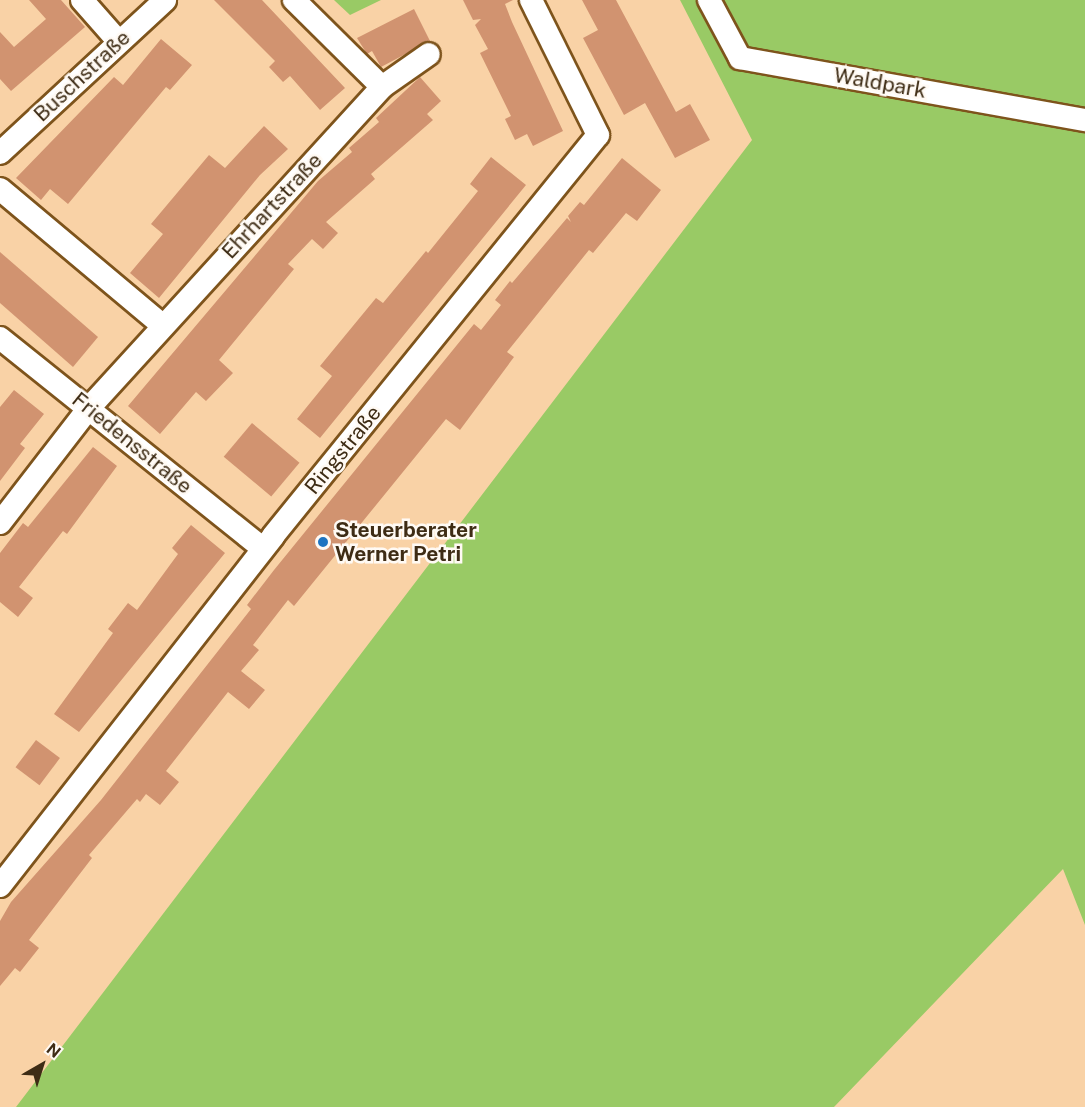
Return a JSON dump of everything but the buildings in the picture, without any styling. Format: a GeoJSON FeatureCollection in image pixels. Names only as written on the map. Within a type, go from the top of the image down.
{"type":"FeatureCollection","features":[{"type":"Feature","properties":{"kind":"street"},"geometry":{"type":"LineString","coordinates":[[82,0],[118,41]]}},
{"type":"Feature","properties":{"kind":"street","name":"Buschstraße"},"geometry":{"type":"LineString","coordinates":[[0,153],[118,41],[165,0]]}},
{"type":"Feature","properties":{"kind":"street"},"geometry":{"type":"LineString","coordinates":[[294,0],[382,87]]}},
{"type":"Feature","properties":{"kind":"street","name":"Ringstraße"},"geometry":{"type":"LineString","coordinates":[[0,886],[263,549],[598,135],[531,0]]}},
{"type":"Feature","properties":{"kind":"street","name":"Waldpark"},"geometry":{"type":"LineString","coordinates":[[709,0],[740,58],[1085,120]]}},
{"type":"Feature","properties":{"kind":"street","name":"Ehrhartstraße"},"geometry":{"type":"LineString","coordinates":[[0,523],[89,408],[162,325],[382,87],[429,54]]}},
{"type":"Feature","properties":{"kind":"street"},"geometry":{"type":"LineString","coordinates":[[0,189],[162,325]]}},
{"type":"Feature","properties":{"kind":"street","name":"Friedensstraße"},"geometry":{"type":"LineString","coordinates":[[0,338],[263,549]]}},
{"type":"Feature","properties":{"kind":"green space"},"geometry":{"type":"Polygon","coordinates":[[[334,0],[381,0],[350,15],[334,0]]]}},
{"type":"Feature","properties":{"kind":"green space"},"geometry":{"type":"Polygon","coordinates":[[[680,0],[1085,0],[1085,925],[1063,869],[834,1107],[16,1107],[752,140],[680,0]]]}},
{"type":"Feature","properties":{"kind":"place","name":"Steuerberater Werner Petri"},"geometry":{"type":"Point","coordinates":[323,542]}}]}
